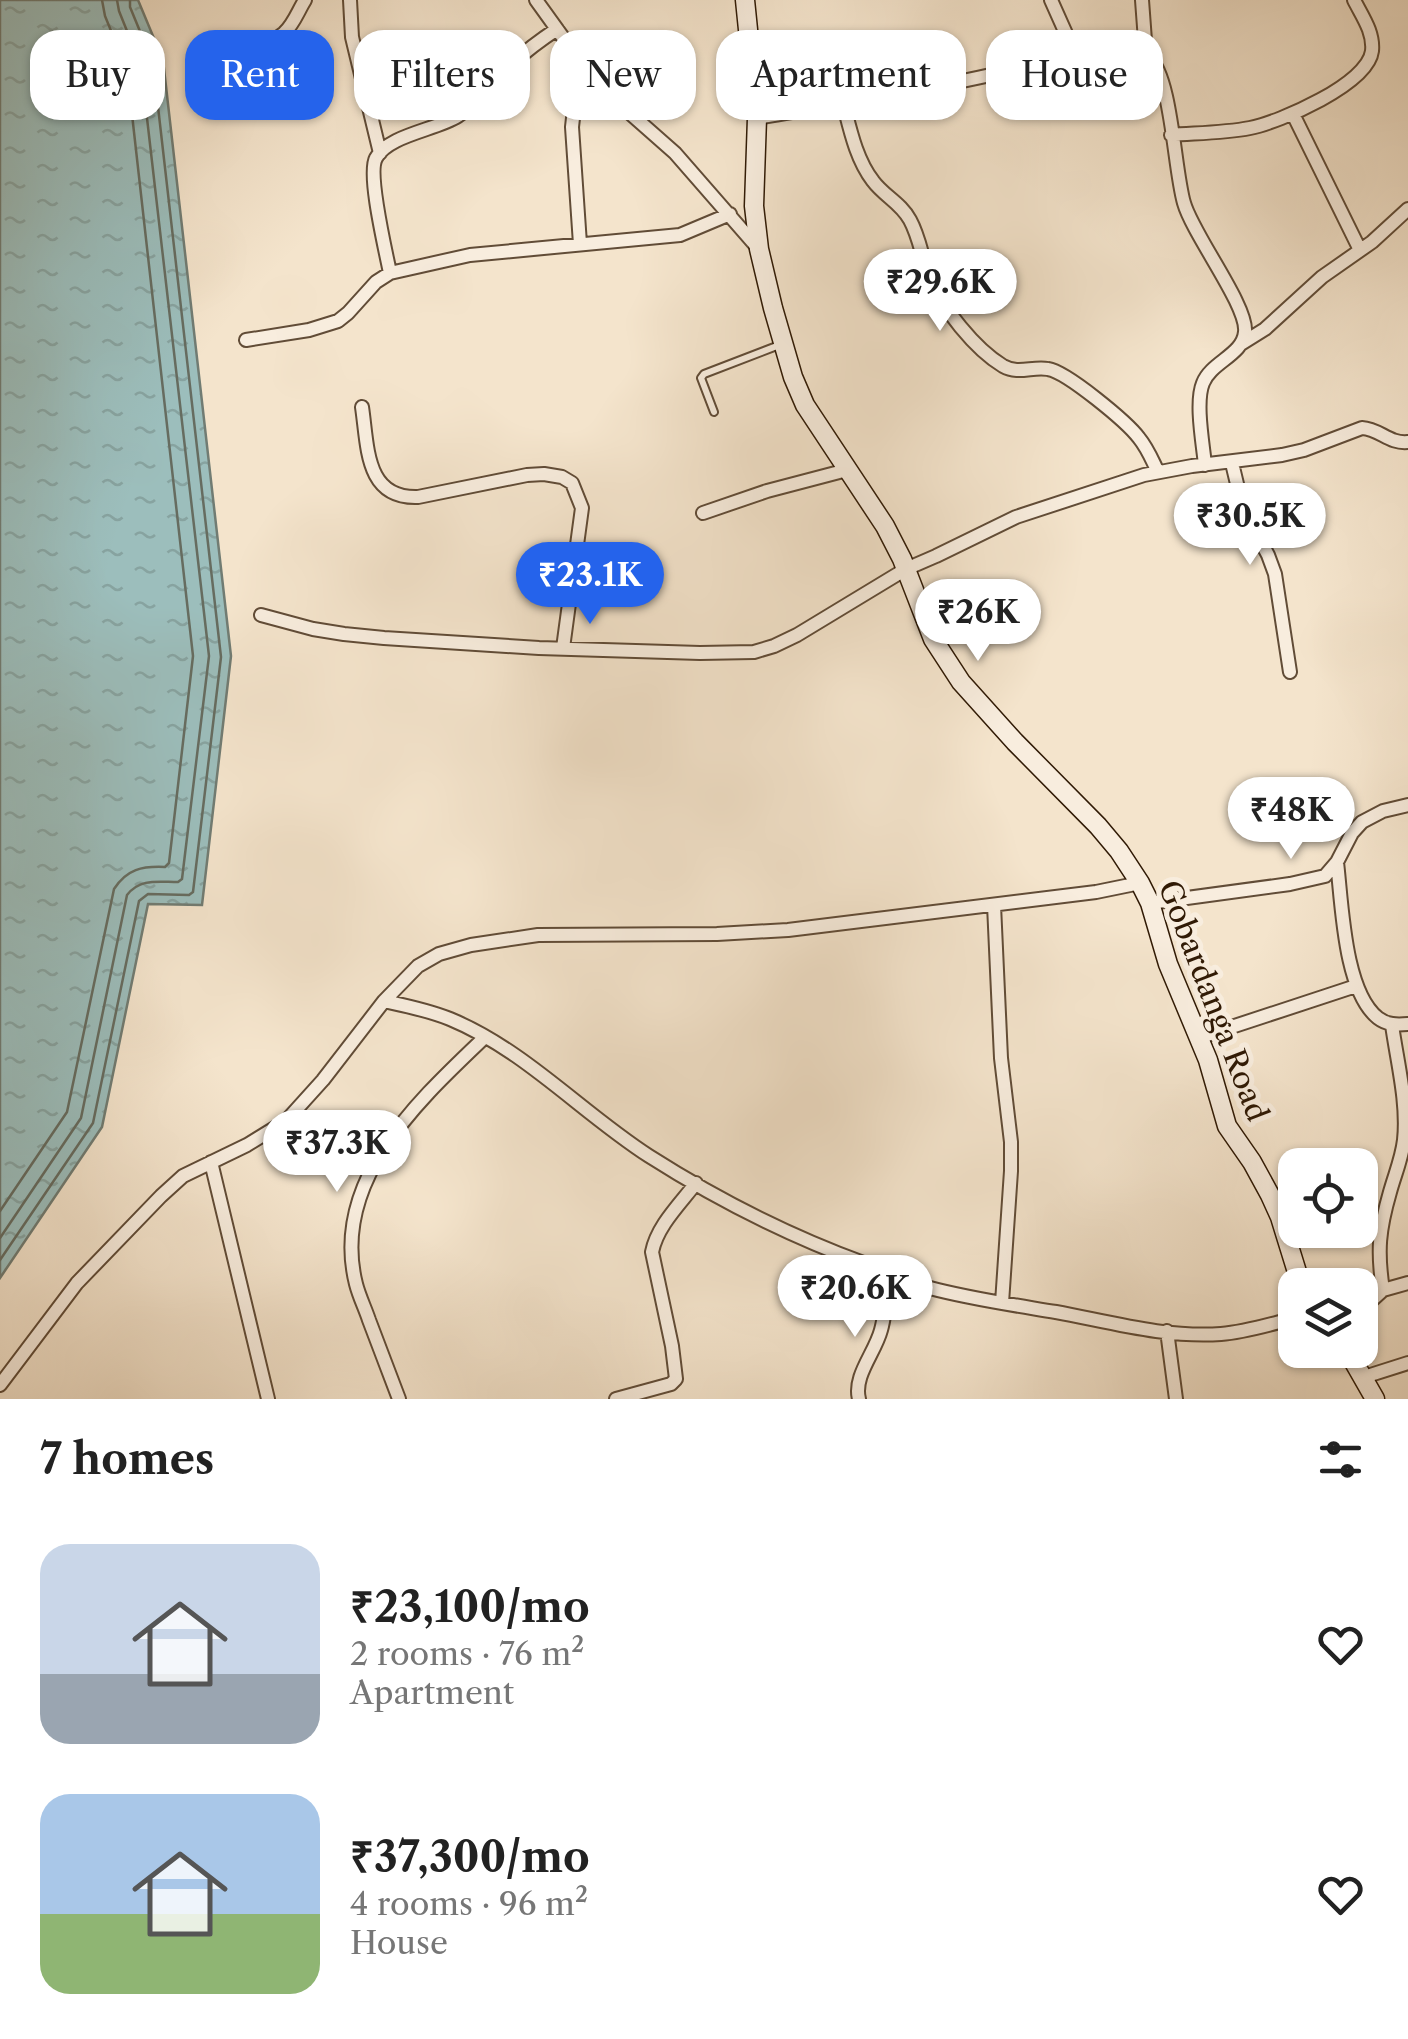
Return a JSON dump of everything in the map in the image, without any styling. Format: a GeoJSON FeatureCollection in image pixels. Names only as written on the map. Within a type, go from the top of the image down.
{"type":"FeatureCollection","features":[{"type":"Feature","properties":{"kind":"main road","name":"Gobardanga Road"},"geometry":{"type":"LineString","coordinates":[[746,0],[749,30]]}},
{"type":"Feature","properties":{"kind":"main road","name":"Gobardanga Road"},"geometry":{"type":"LineString","coordinates":[[756,120],[754,206],[759,249],[783,344],[805,404],[885,526],[934,638],[960,682],[1098,826],[1140,883],[1208,1060],[1227,1126],[1270,1194],[1296,1268]]}},
{"type":"Feature","properties":{"kind":"main road"},"geometry":{"type":"LineString","coordinates":[[1358,1368],[1374,1399]]}},
{"type":"Feature","properties":{"kind":"street"},"geometry":{"type":"LineString","coordinates":[[288,30],[305,0]]}},
{"type":"Feature","properties":{"kind":"street"},"geometry":{"type":"LineString","coordinates":[[350,0],[352,37],[380,152]]}},
{"type":"Feature","properties":{"kind":"street"},"geometry":{"type":"LineString","coordinates":[[390,273],[372,170],[374,160],[404,138],[458,116],[556,28],[536,0]]}},
{"type":"Feature","properties":{"kind":"street"},"geometry":{"type":"LineString","coordinates":[[1052,0],[1065,30]]}},
{"type":"Feature","properties":{"kind":"street"},"geometry":{"type":"LineString","coordinates":[[1142,0],[1144,30]]}},
{"type":"Feature","properties":{"kind":"street"},"geometry":{"type":"LineString","coordinates":[[1171,135],[1254,127],[1293,114],[1343,86],[1367,67],[1372,54],[1372,35],[1354,0]]}},
{"type":"Feature","properties":{"kind":"street"},"geometry":{"type":"LineString","coordinates":[[1163,86],[1188,216],[1244,320],[1246,332],[1241,344]]}},
{"type":"Feature","properties":{"kind":"street"},"geometry":{"type":"LineString","coordinates":[[1293,114],[1360,250]]}},
{"type":"Feature","properties":{"kind":"street"},"geometry":{"type":"LineString","coordinates":[[573,120],[580,244]]}},
{"type":"Feature","properties":{"kind":"street"},"geometry":{"type":"LineString","coordinates":[[636,120],[675,153],[759,249]]}},
{"type":"Feature","properties":{"kind":"street"},"geometry":{"type":"LineString","coordinates":[[849,120],[865,169],[884,194],[906,213],[936,290],[966,333],[1005,367],[1018,372],[1049,369],[1066,376],[1136,434],[1158,472]]}},
{"type":"Feature","properties":{"kind":"street"},"geometry":{"type":"LineString","coordinates":[[1205,465],[1201,386],[1210,370],[1408,209]]}},
{"type":"Feature","properties":{"kind":"street"},"geometry":{"type":"LineString","coordinates":[[246,340],[338,321],[390,273],[470,256],[680,235],[730,214]]}},
{"type":"Feature","properties":{"kind":"street"},"geometry":{"type":"LineString","coordinates":[[362,407],[374,473],[388,492],[403,498],[527,475],[562,477],[572,483],[582,508],[562,648]]}},
{"type":"Feature","properties":{"kind":"street"},"geometry":{"type":"LineString","coordinates":[[261,615],[344,634],[562,648],[754,652],[797,635],[906,569],[1016,516],[1158,472],[1304,450],[1362,428],[1371,428],[1398,443],[1408,442]]}},
{"type":"Feature","properties":{"kind":"street"},"geometry":{"type":"LineString","coordinates":[[1232,463],[1243,509],[1275,574],[1290,672]]}},
{"type":"Feature","properties":{"kind":"street"},"geometry":{"type":"LineString","coordinates":[[702,513],[847,470]]}},
{"type":"Feature","properties":{"kind":"street"},"geometry":{"type":"LineString","coordinates":[[1150,903],[1324,876],[1362,822],[1383,811],[1408,805]]}},
{"type":"Feature","properties":{"kind":"street"},"geometry":{"type":"LineString","coordinates":[[1337,862],[1356,986],[1380,1020],[1408,1024]]}},
{"type":"Feature","properties":{"kind":"street"},"geometry":{"type":"LineString","coordinates":[[0,1385],[78,1284],[128,1229],[183,1176],[286,1122],[384,1001],[418,966],[439,954],[538,935],[788,930],[1096,892],[1140,883]]}},
{"type":"Feature","properties":{"kind":"street"},"geometry":{"type":"LineString","coordinates":[[994,904],[1011,1170],[1002,1303]]}},
{"type":"Feature","properties":{"kind":"street"},"geometry":{"type":"LineString","coordinates":[[1198,1038],[1356,986]]}},
{"type":"Feature","properties":{"kind":"street"},"geometry":{"type":"LineString","coordinates":[[384,1001],[452,1020],[484,1037],[526,1062],[649,1156],[782,1231],[924,1286],[1167,1332],[1220,1334],[1278,1322]]}},
{"type":"Feature","properties":{"kind":"street"},"geometry":{"type":"LineString","coordinates":[[1384,1290],[1379,1236],[1404,1138],[1392,1024]]}},
{"type":"Feature","properties":{"kind":"street"},"geometry":{"type":"LineString","coordinates":[[399,1399],[356,1284],[351,1250],[357,1200],[400,1126],[484,1037]]}},
{"type":"Feature","properties":{"kind":"street"},"geometry":{"type":"LineString","coordinates":[[210,1162],[268,1399]]}},
{"type":"Feature","properties":{"kind":"street"},"geometry":{"type":"LineString","coordinates":[[616,1399],[676,1380],[652,1252],[663,1226],[696,1183]]}},
{"type":"Feature","properties":{"kind":"street"},"geometry":{"type":"LineString","coordinates":[[854,1397],[881,1330],[889,1273]]}},
{"type":"Feature","properties":{"kind":"street"},"geometry":{"type":"LineString","coordinates":[[1378,1295],[1408,1283]]}},
{"type":"Feature","properties":{"kind":"street"},"geometry":{"type":"LineString","coordinates":[[1167,1332],[1176,1399]]}},
{"type":"Feature","properties":{"kind":"street"},"geometry":{"type":"LineString","coordinates":[[1364,1378],[1408,1363]]}},
{"type":"Feature","properties":{"kind":"lane"},"geometry":{"type":"LineString","coordinates":[[714,412],[704,374],[783,344]]}},
{"type":"Feature","properties":{"kind":"water"},"geometry":{"type":"Polygon","coordinates":[[[0,0],[138,0],[150,30],[30,30],[30,120],[165,120],[165,78],[231,656],[202,905],[148,904],[102,1127],[0,1278],[0,0]]]}}]}
